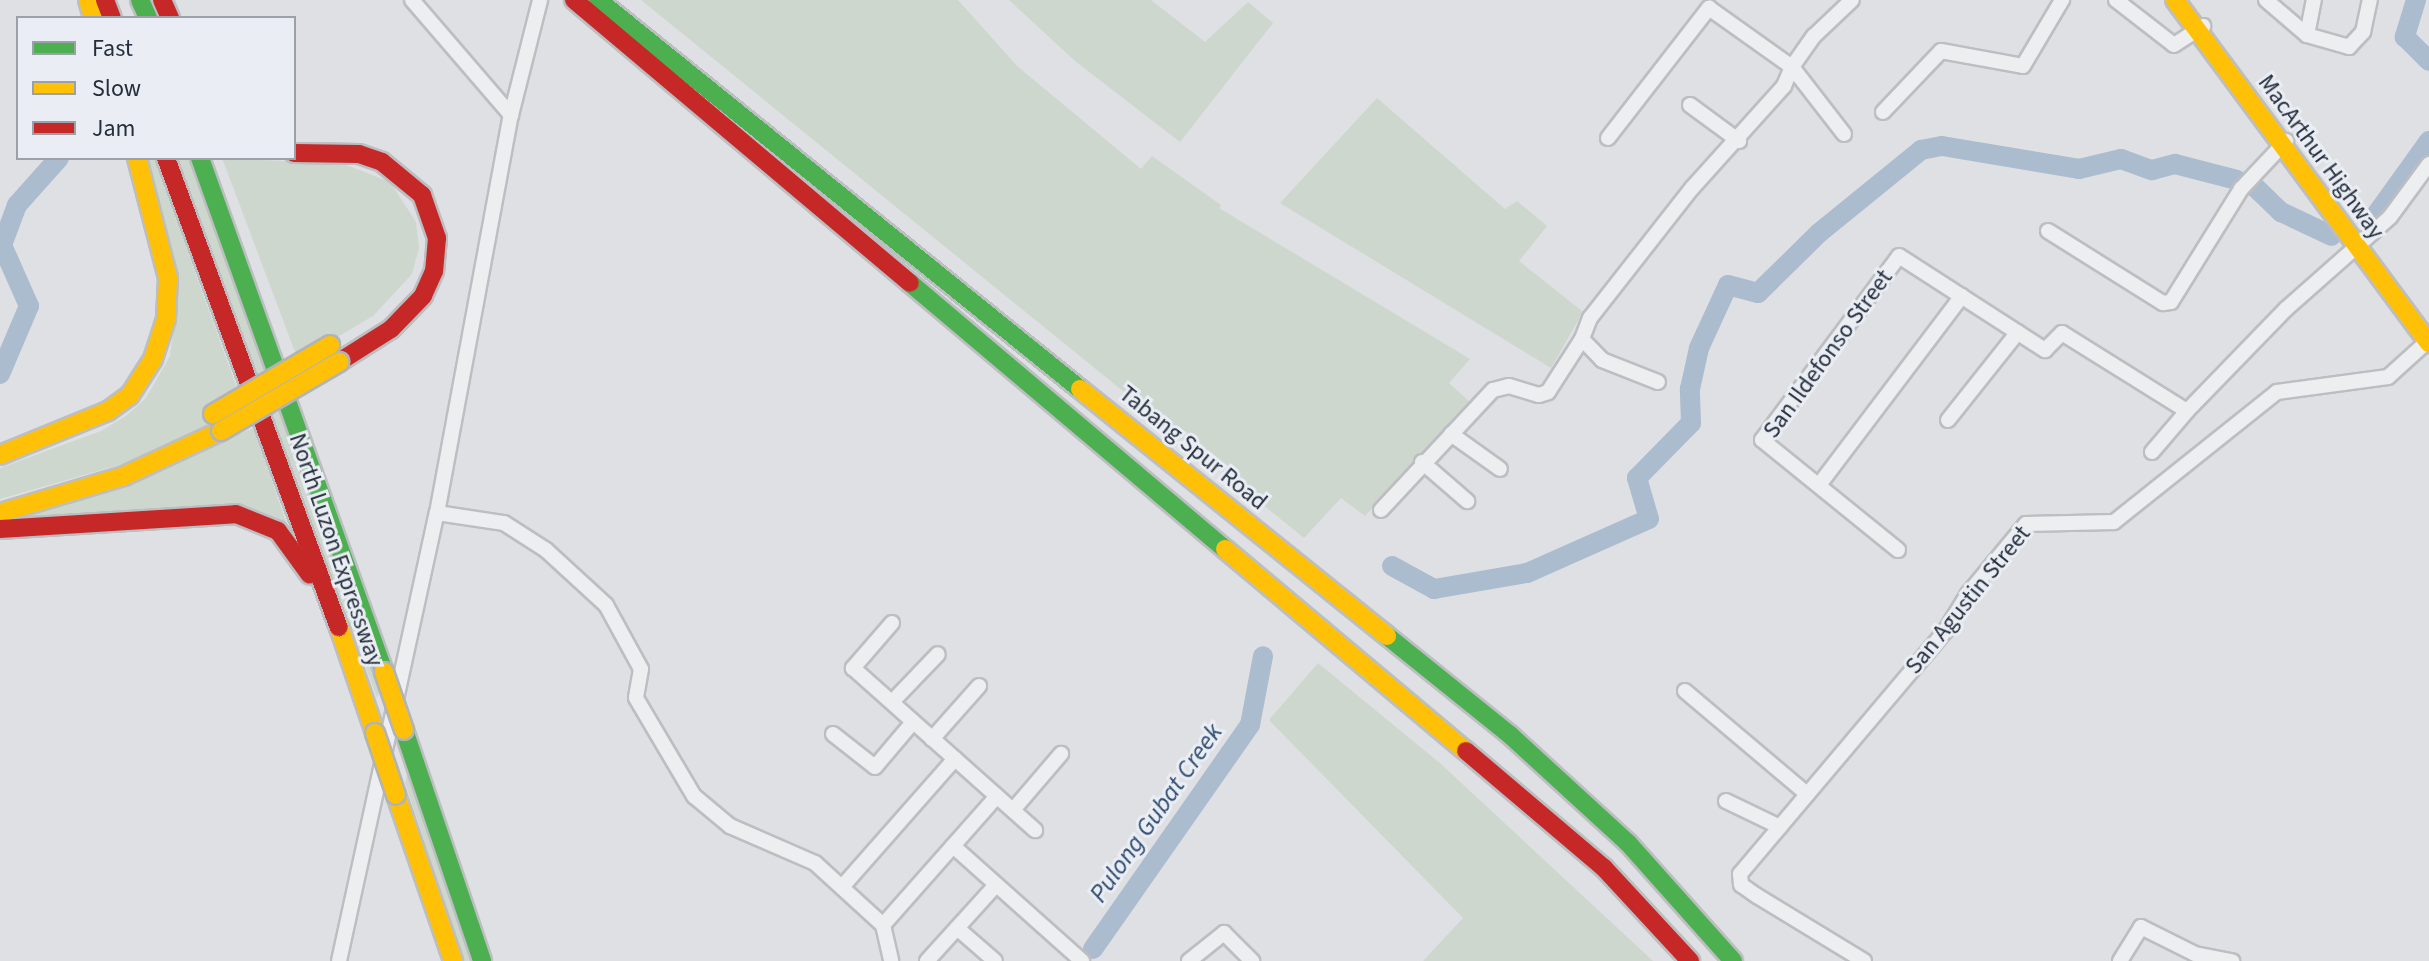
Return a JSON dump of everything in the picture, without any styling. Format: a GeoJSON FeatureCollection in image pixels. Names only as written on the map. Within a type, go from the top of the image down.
{"type":"FeatureCollection","features":[{"type":"Feature","properties":{"kind":"highway"},"geometry":{"type":"LineString","coordinates":[[574,0],[1500,778],[1604,868],[1690,961]]}},
{"type":"Feature","properties":{"kind":"highway","name":"Tabang Spur Road"},"geometry":{"type":"LineString","coordinates":[[598,0],[1510,735],[1628,843],[1733,961]]}},
{"type":"Feature","properties":{"kind":"highway","name":"MacArthur Highway"},"geometry":{"type":"LineString","coordinates":[[2175,0],[2201,27],[2429,337]]}},
{"type":"Feature","properties":{"kind":"highway","name":"MacArthur Highway"},"geometry":{"type":"LineString","coordinates":[[2188,0],[2201,27]]}},
{"type":"Feature","properties":{"kind":"highway"},"geometry":{"type":"LineString","coordinates":[[0,513],[124,476],[221,431],[391,329],[423,296],[434,271],[437,238],[422,195],[382,162],[359,154],[296,153]]}},
{"type":"Feature","properties":{"kind":"highway"},"geometry":{"type":"LineString","coordinates":[[0,455],[108,411],[130,395],[153,359],[166,319],[168,278],[138,160]]}},
{"type":"Feature","properties":{"kind":"highway","name":"North Luzon Expressway"},"geometry":{"type":"LineString","coordinates":[[167,160],[299,512],[453,961]]}},
{"type":"Feature","properties":{"kind":"highway","name":"North Luzon Expressway"},"geometry":{"type":"LineString","coordinates":[[201,160],[384,672],[482,961]]}},
{"type":"Feature","properties":{"kind":"highway"},"geometry":{"type":"LineString","coordinates":[[213,414],[330,345]]}},
{"type":"Feature","properties":{"kind":"highway"},"geometry":{"type":"LineString","coordinates":[[0,529],[225,513],[262,521],[285,538],[304,562],[360,690]]}},
{"type":"Feature","properties":{"kind":"street"},"geometry":{"type":"LineString","coordinates":[[412,0],[511,115]]}},
{"type":"Feature","properties":{"kind":"street"},"geometry":{"type":"LineString","coordinates":[[339,961],[437,513],[511,115],[540,0]]}},
{"type":"Feature","properties":{"kind":"street"},"geometry":{"type":"LineString","coordinates":[[1883,112],[1941,51],[2023,66],[2062,0]]}},
{"type":"Feature","properties":{"kind":"street"},"geometry":{"type":"LineString","coordinates":[[2116,0],[2174,45],[2201,27]]}},
{"type":"Feature","properties":{"kind":"street"},"geometry":{"type":"LineString","coordinates":[[2266,0],[2307,35],[2349,47],[2356,44],[2370,0]]}},
{"type":"Feature","properties":{"kind":"street"},"geometry":{"type":"LineString","coordinates":[[2307,35],[2314,0]]}},
{"type":"Feature","properties":{"kind":"street"},"geometry":{"type":"LineString","coordinates":[[1381,510],[1422,462],[1500,387],[1539,395],[1548,392],[1582,339],[1590,318],[1692,188],[1739,141],[1784,86],[1792,67],[1841,3]]}},
{"type":"Feature","properties":{"kind":"street"},"geometry":{"type":"LineString","coordinates":[[1608,138],[1712,4],[1792,67],[1844,134]]}},
{"type":"Feature","properties":{"kind":"street"},"geometry":{"type":"LineString","coordinates":[[1690,105],[1739,141]]}},
{"type":"Feature","properties":{"kind":"street"},"geometry":{"type":"LineString","coordinates":[[2048,231],[2163,303],[2171,302],[2241,189],[2286,141]]}},
{"type":"Feature","properties":{"kind":"street"},"geometry":{"type":"LineString","coordinates":[[2152,452],[2187,411],[2360,241],[2390,217],[2429,164]]}},
{"type":"Feature","properties":{"kind":"street","name":"San Ildefonso Street"},"geometry":{"type":"LineString","coordinates":[[1898,550],[1866,529],[1819,485],[1762,440],[1899,256],[2045,350],[2062,333],[2187,411]]}},
{"type":"Feature","properties":{"kind":"street"},"geometry":{"type":"LineString","coordinates":[[1819,485],[1962,296]]}},
{"type":"Feature","properties":{"kind":"street"},"geometry":{"type":"LineString","coordinates":[[1948,420],[2018,332]]}},
{"type":"Feature","properties":{"kind":"street","name":"San Agustin Street"},"geometry":{"type":"LineString","coordinates":[[1864,961],[1741,885],[1740,874],[1946,630],[1968,594],[2026,524],[2114,522],[2277,392],[2388,377],[2429,337]]}},
{"type":"Feature","properties":{"kind":"street"},"geometry":{"type":"LineString","coordinates":[[1582,339],[1614,369],[1658,382]]}},
{"type":"Feature","properties":{"kind":"street"},"geometry":{"type":"LineString","coordinates":[[1451,434],[1500,469]]}},
{"type":"Feature","properties":{"kind":"street"},"geometry":{"type":"LineString","coordinates":[[1422,462],[1467,501]]}},
{"type":"Feature","properties":{"kind":"street"},"geometry":{"type":"LineString","coordinates":[[437,513],[504,523],[546,550],[606,605],[641,669],[636,698],[704,809],[758,840],[815,863],[883,925],[891,961]]}},
{"type":"Feature","properties":{"kind":"street"},"geometry":{"type":"LineString","coordinates":[[892,623],[853,668],[1035,830]]}},
{"type":"Feature","properties":{"kind":"street"},"geometry":{"type":"LineString","coordinates":[[892,702],[938,654]]}},
{"type":"Feature","properties":{"kind":"street"},"geometry":{"type":"LineString","coordinates":[[932,739],[979,686]]}},
{"type":"Feature","properties":{"kind":"street"},"geometry":{"type":"LineString","coordinates":[[1685,691],[1807,794]]}},
{"type":"Feature","properties":{"kind":"street"},"geometry":{"type":"LineString","coordinates":[[833,734],[875,767],[913,722]]}},
{"type":"Feature","properties":{"kind":"street"},"geometry":{"type":"LineString","coordinates":[[1013,810],[1061,754]]}},
{"type":"Feature","properties":{"kind":"street"},"geometry":{"type":"LineString","coordinates":[[842,887],[955,759]]}},
{"type":"Feature","properties":{"kind":"street"},"geometry":{"type":"LineString","coordinates":[[883,925],[997,796]]}},
{"type":"Feature","properties":{"kind":"street"},"geometry":{"type":"LineString","coordinates":[[1726,801],[1780,827]]}},
{"type":"Feature","properties":{"kind":"street"},"geometry":{"type":"LineString","coordinates":[[953,846],[1082,961]]}},
{"type":"Feature","properties":{"kind":"street"},"geometry":{"type":"LineString","coordinates":[[927,961],[996,885]]}},
{"type":"Feature","properties":{"kind":"street"},"geometry":{"type":"LineString","coordinates":[[2120,961],[2141,927],[2193,958],[2232,961]]}},
{"type":"Feature","properties":{"kind":"street"},"geometry":{"type":"LineString","coordinates":[[957,928],[995,961]]}},
{"type":"Feature","properties":{"kind":"street"},"geometry":{"type":"LineString","coordinates":[[1189,961],[1224,933],[1252,961]]}},
{"type":"Feature","properties":{"kind":"shaded area"},"geometry":{"type":"Polygon","coordinates":[[[641,0],[958,0],[1017,66],[1141,169],[1152,156],[1221,205],[1219,208],[1470,359],[1449,383],[1471,403],[1365,516],[1341,498],[1304,538],[641,0]]]}},
{"type":"Feature","properties":{"kind":"shaded area"},"geometry":{"type":"Polygon","coordinates":[[[1009,0],[1151,0],[1205,42],[1248,2],[1273,23],[1180,142],[1075,61],[1009,0]]]}},
{"type":"Feature","properties":{"kind":"shaded area"},"geometry":{"type":"Polygon","coordinates":[[[1377,98],[1505,209],[1517,201],[1547,226],[1519,261],[1583,312],[1551,368],[1280,203],[1377,98]]]}},
{"type":"Feature","properties":{"kind":"shaded area"},"geometry":{"type":"Polygon","coordinates":[[[144,160],[155,160],[243,405],[213,426],[126,463],[0,499],[0,468],[101,431],[126,416],[146,398],[170,356],[179,288],[144,160]]]}},
{"type":"Feature","properties":{"kind":"shaded area"},"geometry":{"type":"Polygon","coordinates":[[[179,160],[191,160],[382,683],[377,698],[179,160]]]}},
{"type":"Feature","properties":{"kind":"shaded area"},"geometry":{"type":"Polygon","coordinates":[[[223,160],[344,164],[390,182],[416,222],[419,248],[412,274],[373,316],[298,360],[223,160]]]}},
{"type":"Feature","properties":{"kind":"shaded area"},"geometry":{"type":"Polygon","coordinates":[[[254,428],[289,531],[280,524],[9,519],[254,428]]]}},
{"type":"Feature","properties":{"kind":"shaded area"},"geometry":{"type":"Polygon","coordinates":[[[1318,663],[1441,764],[1653,961],[1423,961],[1463,918],[1269,720],[1318,663]]]}},
{"type":"Feature","properties":{"kind":"shaded area"},"geometry":{"type":"Polygon","coordinates":[[[409,766],[473,961],[464,961],[405,783],[409,766]]]}},
{"type":"Feature","properties":{"kind":"waterway","name":"Pulong Gubat Creek"},"geometry":{"type":"LineString","coordinates":[[2416,0],[2405,37],[2429,61]]}},
{"type":"Feature","properties":{"kind":"waterway","name":"Pulong Gubat Creek"},"geometry":{"type":"LineString","coordinates":[[2370,223],[2429,141]]}},
{"type":"Feature","properties":{"kind":"waterway","name":"Pulong Gubat Creek"},"geometry":{"type":"LineString","coordinates":[[1392,566],[1434,589],[1527,573],[1649,519],[1637,478],[1691,423],[1690,389],[1699,348],[1728,285],[1758,293],[1819,233],[1921,150],[1942,146],[2079,169],[2121,159],[2152,170],[2175,164],[2237,180]]}},
{"type":"Feature","properties":{"kind":"waterway"},"geometry":{"type":"LineString","coordinates":[[0,374],[29,306],[2,245],[17,205],[57,160]]}},
{"type":"Feature","properties":{"kind":"waterway","name":"Pulong Gubat Creek"},"geometry":{"type":"LineString","coordinates":[[2256,188],[2281,212],[2332,236]]}},
{"type":"Feature","properties":{"kind":"waterway"},"geometry":{"type":"LineString","coordinates":[[1927,642],[1935,631]]}},
{"type":"Feature","properties":{"kind":"waterway"},"geometry":{"type":"LineString","coordinates":[[1860,720],[1919,650]]}},
{"type":"Feature","properties":{"kind":"waterway","name":"Pulong Gubat Creek"},"geometry":{"type":"LineString","coordinates":[[1093,949],[1250,725],[1263,656]]}},
{"type":"Feature","properties":{"kind":"waterway"},"geometry":{"type":"LineString","coordinates":[[1735,871],[1735,885]]}},
{"type":"Feature","properties":{"kind":"waterway"},"geometry":{"type":"LineString","coordinates":[[1759,905],[1828,947]]}},
{"type":"Feature","properties":{"kind":"traffic: fast"},"geometry":{"type":"LineString","coordinates":[[140,0],[147,16]]}},
{"type":"Feature","properties":{"kind":"traffic: fast"},"geometry":{"type":"LineString","coordinates":[[598,0],[1080,389]]}},
{"type":"Feature","properties":{"kind":"traffic: fast"},"geometry":{"type":"LineString","coordinates":[[201,160],[384,672]]}},
{"type":"Feature","properties":{"kind":"traffic: fast"},"geometry":{"type":"LineString","coordinates":[[910,283],[1225,549]]}},
{"type":"Feature","properties":{"kind":"traffic: fast"},"geometry":{"type":"LineString","coordinates":[[1387,636],[1510,735],[1628,843],[1733,961]]}},
{"type":"Feature","properties":{"kind":"traffic: fast"},"geometry":{"type":"LineString","coordinates":[[404,730],[482,961]]}},
{"type":"Feature","properties":{"kind":"traffic: slow"},"geometry":{"type":"LineString","coordinates":[[88,0],[92,16]]}},
{"type":"Feature","properties":{"kind":"traffic: slow"},"geometry":{"type":"LineString","coordinates":[[2175,0],[2429,343]]}},
{"type":"Feature","properties":{"kind":"traffic: slow"},"geometry":{"type":"LineString","coordinates":[[0,455],[108,411],[130,395],[153,359],[166,319],[168,278],[138,160]]}},
{"type":"Feature","properties":{"kind":"traffic: slow"},"geometry":{"type":"LineString","coordinates":[[213,414],[330,345]]}},
{"type":"Feature","properties":{"kind":"traffic: slow"},"geometry":{"type":"LineString","coordinates":[[221,431],[339,362]]}},
{"type":"Feature","properties":{"kind":"traffic: slow"},"geometry":{"type":"LineString","coordinates":[[1080,389],[1387,636]]}},
{"type":"Feature","properties":{"kind":"traffic: slow"},"geometry":{"type":"LineString","coordinates":[[0,513],[124,476],[221,431]]}},
{"type":"Feature","properties":{"kind":"traffic: slow"},"geometry":{"type":"LineString","coordinates":[[1225,549],[1466,751]]}},
{"type":"Feature","properties":{"kind":"traffic: slow"},"geometry":{"type":"LineString","coordinates":[[339,627],[375,733]]}},
{"type":"Feature","properties":{"kind":"traffic: slow"},"geometry":{"type":"LineString","coordinates":[[384,672],[404,730]]}},
{"type":"Feature","properties":{"kind":"traffic: slow"},"geometry":{"type":"LineString","coordinates":[[375,733],[396,795]]}},
{"type":"Feature","properties":{"kind":"traffic: slow"},"geometry":{"type":"LineString","coordinates":[[396,795],[453,961]]}},
{"type":"Feature","properties":{"kind":"traffic: jam"},"geometry":{"type":"LineString","coordinates":[[105,0],[111,16]]}},
{"type":"Feature","properties":{"kind":"traffic: jam"},"geometry":{"type":"LineString","coordinates":[[162,0],[169,16]]}},
{"type":"Feature","properties":{"kind":"traffic: jam"},"geometry":{"type":"LineString","coordinates":[[574,0],[910,283]]}},
{"type":"Feature","properties":{"kind":"traffic: jam"},"geometry":{"type":"LineString","coordinates":[[296,153],[359,154],[382,162],[422,195],[437,238],[434,271],[423,296],[391,329],[339,362]]}},
{"type":"Feature","properties":{"kind":"traffic: jam"},"geometry":{"type":"LineString","coordinates":[[167,160],[339,627]]}},
{"type":"Feature","properties":{"kind":"traffic: jam"},"geometry":{"type":"LineString","coordinates":[[0,529],[236,514],[278,531],[310,575]]}},
{"type":"Feature","properties":{"kind":"traffic: jam"},"geometry":{"type":"LineString","coordinates":[[1466,751],[1604,868],[1690,961]]}}]}
